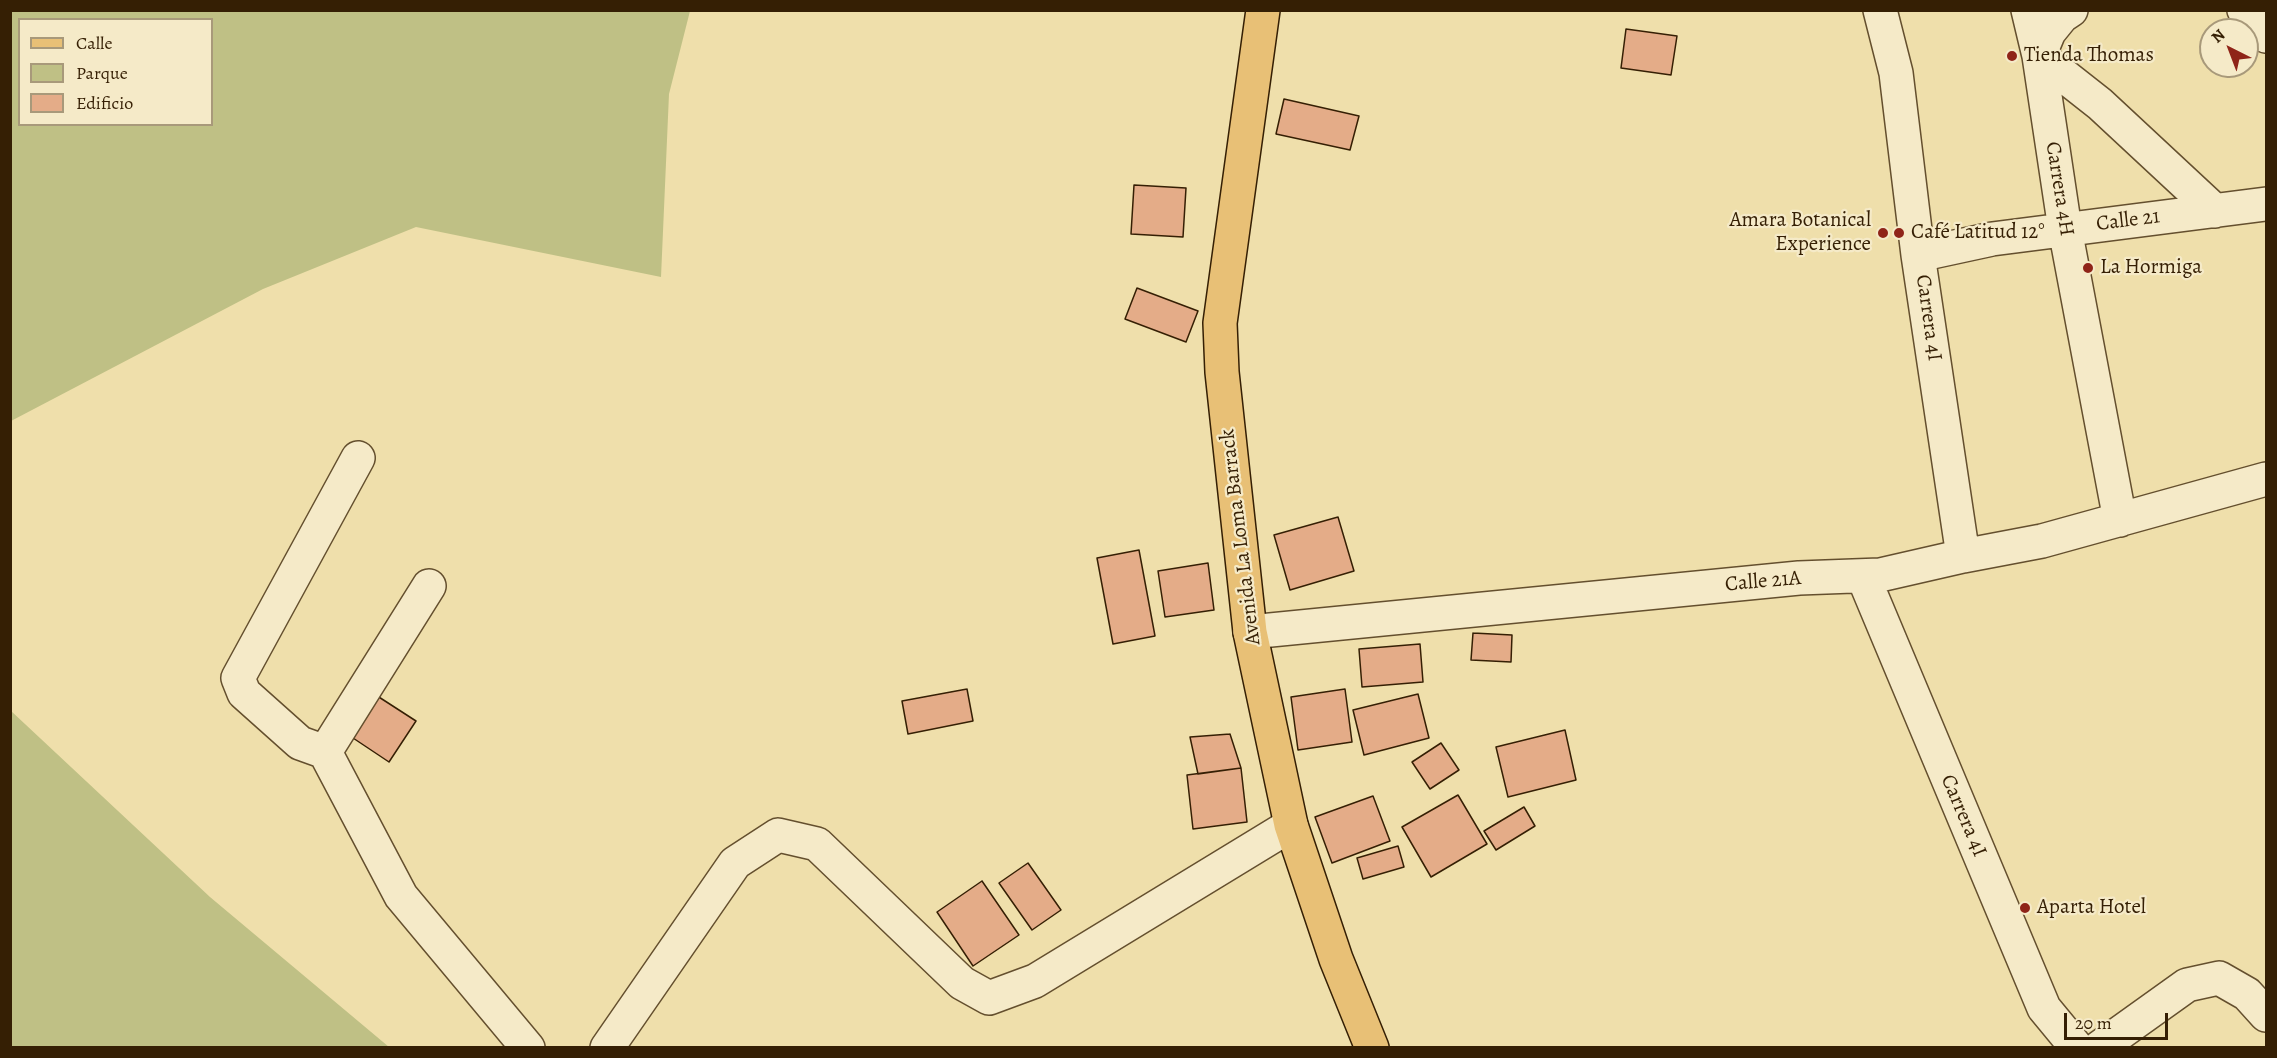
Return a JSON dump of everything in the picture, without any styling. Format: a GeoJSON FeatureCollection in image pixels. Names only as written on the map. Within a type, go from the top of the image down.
{"type":"FeatureCollection","features":[{"type":"Feature","properties":{"kind":"main road","name":"Avenida La Loma Barrack"},"geometry":{"type":"LineString","coordinates":[[1263,10],[1220,323],[1222,372],[1250,632],[1291,825],[1336,959],[1372,1047]]}},
{"type":"Feature","properties":{"kind":"street","name":"Carrera 4I"},"geometry":{"type":"LineString","coordinates":[[1880,10],[1896,73],[1918,255],[1963,556]]}},
{"type":"Feature","properties":{"kind":"street","name":"Carrera 4H"},"geometry":{"type":"LineString","coordinates":[[2028,10],[2039,56],[2065,229],[2120,520]]}},
{"type":"Feature","properties":{"kind":"street"},"geometry":{"type":"LineString","coordinates":[[2071,10],[2062,15],[2049,32],[2039,56],[2100,104],[2215,211]]}},
{"type":"Feature","properties":{"kind":"street"},"geometry":{"type":"LineString","coordinates":[[2244,10],[2266,36]]}},
{"type":"Feature","properties":{"kind":"street","name":"Calle 21"},"geometry":{"type":"LineString","coordinates":[[1918,255],[1992,239],[2266,204]]}},
{"type":"Feature","properties":{"kind":"street"},"geometry":{"type":"LineString","coordinates":[[358,458],[238,678],[244,693],[300,743],[325,752],[401,896],[528,1047]]}},
{"type":"Feature","properties":{"kind":"street","name":"Calle 21A"},"geometry":{"type":"LineString","coordinates":[[1250,632],[1788,580],[1880,575],[1963,556],[2042,542],[2266,479]]}},
{"type":"Feature","properties":{"kind":"street","name":"Carrera 4I"},"geometry":{"type":"LineString","coordinates":[[1863,576],[2044,1008],[2077,1047]]}},
{"type":"Feature","properties":{"kind":"street"},"geometry":{"type":"LineString","coordinates":[[325,752],[429,586]]}},
{"type":"Feature","properties":{"kind":"street"},"geometry":{"type":"LineString","coordinates":[[607,1047],[735,863],[778,835],[817,844],[962,983],[989,998],[1035,981],[1291,825]]}},
{"type":"Feature","properties":{"kind":"street"},"geometry":{"type":"LineString","coordinates":[[2099,1047],[2187,985],[2219,978],[2247,994],[2266,1016]]}},
{"type":"Feature","properties":{"kind":"green space"},"geometry":{"type":"Polygon","coordinates":[[[11,10],[690,11],[669,94],[661,277],[416,227],[263,289],[11,421],[11,10]]]}},
{"type":"Feature","properties":{"kind":"green space"},"geometry":{"type":"Polygon","coordinates":[[[10,710],[210,897],[389,1047],[11,1047],[10,710]]]}},
{"type":"Feature","properties":{"kind":"building"},"geometry":{"type":"Polygon","coordinates":[[[1626,29],[1677,36],[1671,75],[1621,68],[1626,29]]]}},
{"type":"Feature","properties":{"kind":"building"},"geometry":{"type":"Polygon","coordinates":[[[1284,99],[1359,116],[1350,150],[1276,134],[1284,99]]]}},
{"type":"Feature","properties":{"kind":"building"},"geometry":{"type":"Polygon","coordinates":[[[1134,185],[1186,188],[1183,237],[1131,234],[1134,185]]]}},
{"type":"Feature","properties":{"kind":"building"},"geometry":{"type":"Polygon","coordinates":[[[1137,288],[1198,311],[1186,342],[1125,319],[1137,288]]]}},
{"type":"Feature","properties":{"kind":"building"},"geometry":{"type":"Polygon","coordinates":[[[1338,517],[1354,571],[1290,590],[1274,535],[1338,517]]]}},
{"type":"Feature","properties":{"kind":"building"},"geometry":{"type":"Polygon","coordinates":[[[1139,550],[1155,636],[1113,644],[1097,558],[1139,550]]]}},
{"type":"Feature","properties":{"kind":"building"},"geometry":{"type":"Polygon","coordinates":[[[1208,563],[1214,610],[1165,617],[1158,571],[1208,563]]]}},
{"type":"Feature","properties":{"kind":"building"},"geometry":{"type":"Polygon","coordinates":[[[1473,633],[1512,635],[1511,662],[1471,660],[1473,633]]]}},
{"type":"Feature","properties":{"kind":"building"},"geometry":{"type":"Polygon","coordinates":[[[1420,644],[1423,682],[1362,687],[1359,649],[1420,644]]]}},
{"type":"Feature","properties":{"kind":"building"},"geometry":{"type":"Polygon","coordinates":[[[967,689],[973,721],[908,734],[902,701],[967,689]]]}},
{"type":"Feature","properties":{"kind":"building"},"geometry":{"type":"Polygon","coordinates":[[[1345,689],[1352,742],[1298,750],[1291,697],[1345,689]]]}},
{"type":"Feature","properties":{"kind":"building"},"geometry":{"type":"Polygon","coordinates":[[[368,690],[416,721],[389,762],[341,730],[368,690]]]}},
{"type":"Feature","properties":{"kind":"building"},"geometry":{"type":"Polygon","coordinates":[[[1418,694],[1429,738],[1364,755],[1353,710],[1418,694]]]}},
{"type":"Feature","properties":{"kind":"building"},"geometry":{"type":"Polygon","coordinates":[[[1565,730],[1576,780],[1508,797],[1496,747],[1565,730]]]}},
{"type":"Feature","properties":{"kind":"building"},"geometry":{"type":"Polygon","coordinates":[[[1230,734],[1241,768],[1198,774],[1190,737],[1230,734]]]}},
{"type":"Feature","properties":{"kind":"building"},"geometry":{"type":"Polygon","coordinates":[[[1441,743],[1459,770],[1430,789],[1412,762],[1441,743]]]}},
{"type":"Feature","properties":{"kind":"building"},"geometry":{"type":"Polygon","coordinates":[[[1241,768],[1247,822],[1193,829],[1187,775],[1241,768]]]}},
{"type":"Feature","properties":{"kind":"building"},"geometry":{"type":"Polygon","coordinates":[[[1458,795],[1487,844],[1431,877],[1402,827],[1458,795]]]}},
{"type":"Feature","properties":{"kind":"building"},"geometry":{"type":"Polygon","coordinates":[[[1373,796],[1390,841],[1332,863],[1315,817],[1373,796]]]}},
{"type":"Feature","properties":{"kind":"building"},"geometry":{"type":"Polygon","coordinates":[[[1524,807],[1535,826],[1496,850],[1484,831],[1524,807]]]}},
{"type":"Feature","properties":{"kind":"building"},"geometry":{"type":"Polygon","coordinates":[[[1398,846],[1404,867],[1363,879],[1357,858],[1398,846]]]}},
{"type":"Feature","properties":{"kind":"building"},"geometry":{"type":"Polygon","coordinates":[[[1028,863],[1061,910],[1032,930],[999,883],[1028,863]]]}},
{"type":"Feature","properties":{"kind":"building"},"geometry":{"type":"Polygon","coordinates":[[[982,881],[1019,935],[973,966],[937,912],[982,881]]]}},
{"type":"Feature","properties":{"kind":"place","name":"Tienda Thomas"},"geometry":{"type":"Point","coordinates":[2012,56]}},
{"type":"Feature","properties":{"kind":"place","name":"Amara Botanical Experience"},"geometry":{"type":"Point","coordinates":[1883,233]}},
{"type":"Feature","properties":{"kind":"place","name":"Café Latitud 12°"},"geometry":{"type":"Point","coordinates":[1899,233]}},
{"type":"Feature","properties":{"kind":"place","name":"La Hormiga"},"geometry":{"type":"Point","coordinates":[2088,268]}},
{"type":"Feature","properties":{"kind":"place","name":"Aparta Hotel"},"geometry":{"type":"Point","coordinates":[2025,908]}}]}
